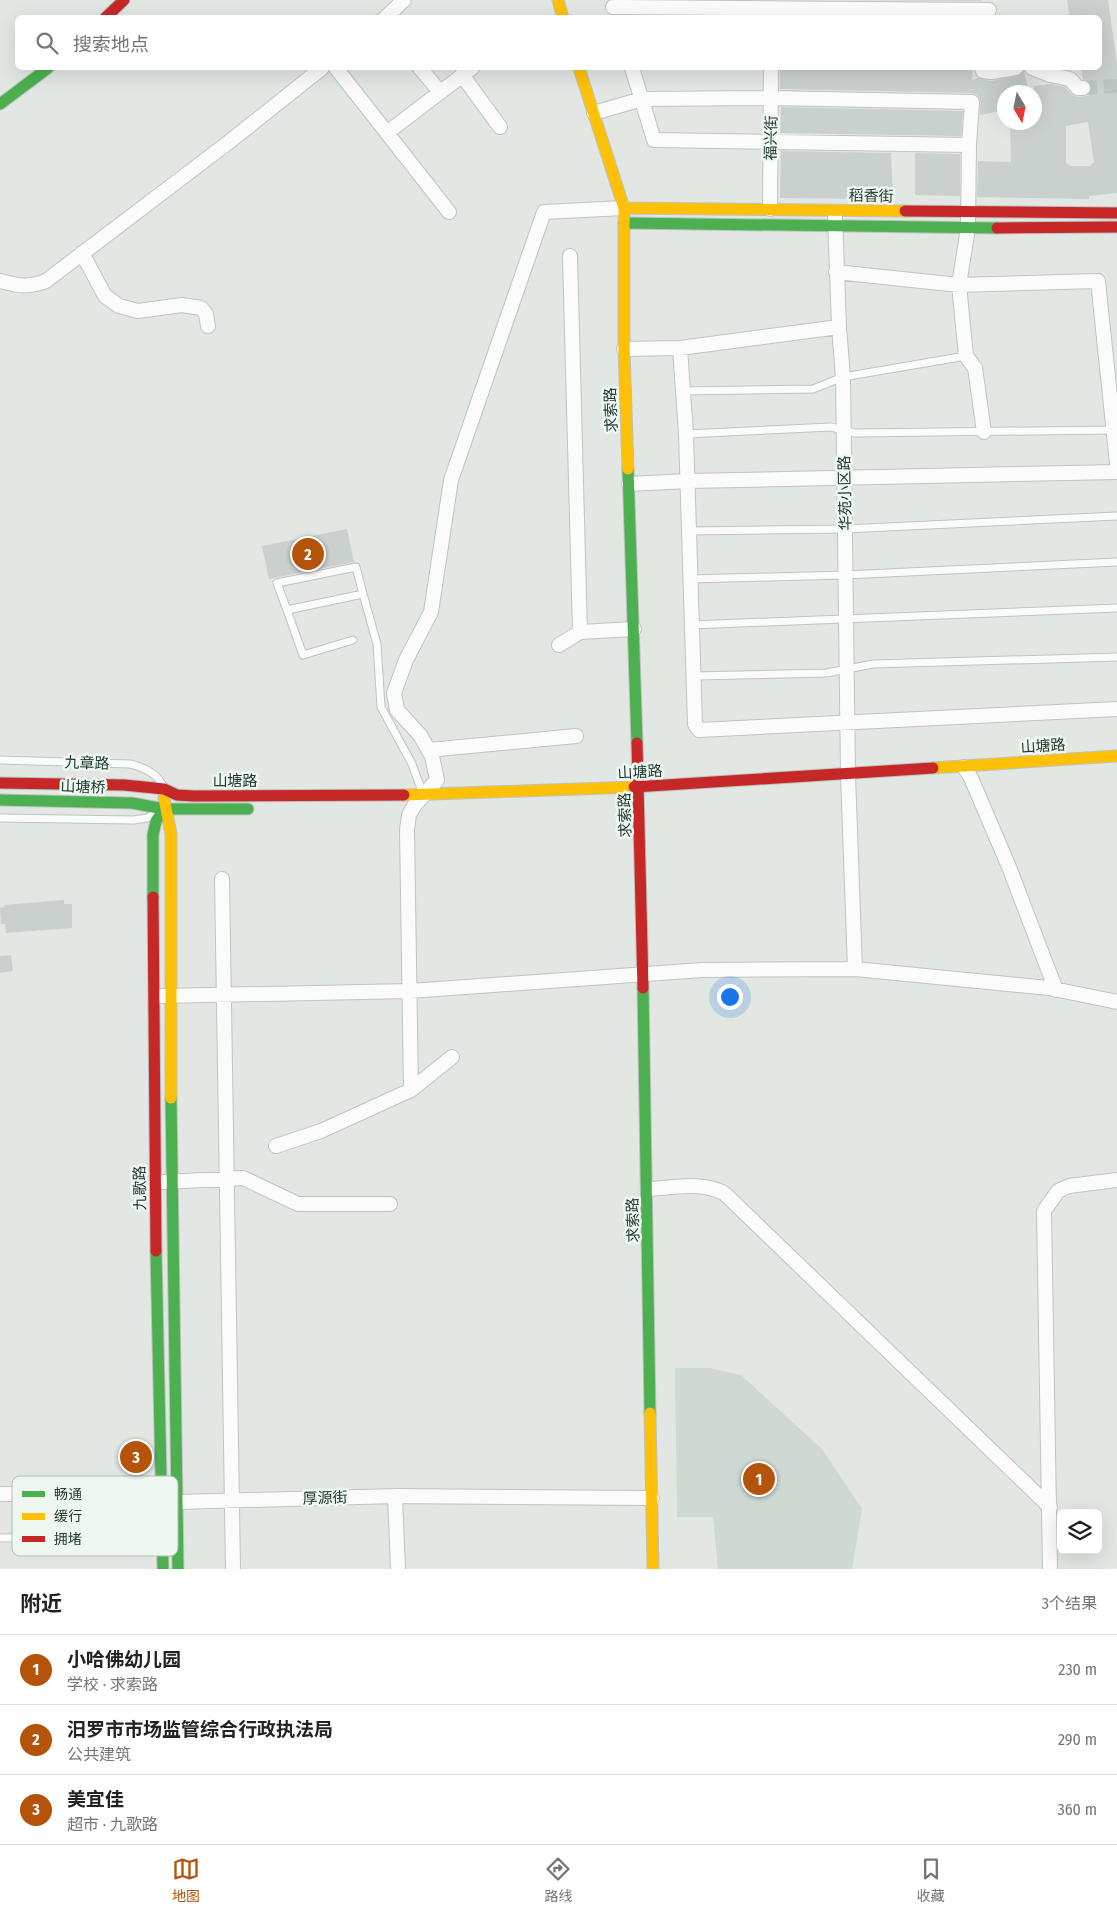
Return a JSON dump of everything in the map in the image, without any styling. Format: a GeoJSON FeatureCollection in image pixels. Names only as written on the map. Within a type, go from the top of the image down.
{"type":"FeatureCollection","features":[{"type":"Feature","properties":{"kind":"street"},"geometry":{"type":"LineString","coordinates":[[108,15],[124,0]]}},
{"type":"Feature","properties":{"kind":"street"},"geometry":{"type":"LineString","coordinates":[[387,15],[404,0]]}},
{"type":"Feature","properties":{"kind":"street"},"geometry":{"type":"LineString","coordinates":[[558,0],[562,15]]}},
{"type":"Feature","properties":{"kind":"street"},"geometry":{"type":"LineString","coordinates":[[613,8],[989,10]]}},
{"type":"Feature","properties":{"kind":"street"},"geometry":{"type":"LineString","coordinates":[[0,104],[45,70]]}},
{"type":"Feature","properties":{"kind":"street"},"geometry":{"type":"LineString","coordinates":[[0,281],[21,286],[34,285],[46,281],[319,70]]}},
{"type":"Feature","properties":{"kind":"street"},"geometry":{"type":"LineString","coordinates":[[338,70],[449,212]]}},
{"type":"Feature","properties":{"kind":"street"},"geometry":{"type":"LineString","coordinates":[[422,70],[440,92]]}},
{"type":"Feature","properties":{"kind":"street","name":"求索路"},"geometry":{"type":"LineString","coordinates":[[580,70],[624,208],[624,349],[640,799],[653,1569]]}},
{"type":"Feature","properties":{"kind":"street"},"geometry":{"type":"LineString","coordinates":[[633,70],[654,140],[969,145]]}},
{"type":"Feature","properties":{"kind":"street","name":"福兴街"},"geometry":{"type":"LineString","coordinates":[[770,209],[771,70]]}},
{"type":"Feature","properties":{"kind":"street"},"geometry":{"type":"LineString","coordinates":[[983,70],[992,72],[1004,70]]}},
{"type":"Feature","properties":{"kind":"street"},"geometry":{"type":"LineString","coordinates":[[1037,70],[1070,79],[1078,88],[1083,88]]}},
{"type":"Feature","properties":{"kind":"street"},"geometry":{"type":"LineString","coordinates":[[388,132],[467,71],[500,127]]}},
{"type":"Feature","properties":{"kind":"street"},"geometry":{"type":"LineString","coordinates":[[594,113],[642,99],[771,98],[972,102],[969,145],[968,228],[960,284],[966,356],[975,368],[984,432]]}},
{"type":"Feature","properties":{"kind":"street"},"geometry":{"type":"LineString","coordinates":[[411,1090],[408,815],[423,795],[438,780],[429,750],[420,735],[397,710],[394,693],[406,660],[431,612],[451,480],[544,212],[624,208]]}},
{"type":"Feature","properties":{"kind":"street","name":"稻香街"},"geometry":{"type":"LineString","coordinates":[[624,208],[1117,213]]}},
{"type":"Feature","properties":{"kind":"street","name":"华苑小区路"},"geometry":{"type":"LineString","coordinates":[[835,211],[838,327],[844,377],[848,783],[855,969]]}},
{"type":"Feature","properties":{"kind":"street"},"geometry":{"type":"LineString","coordinates":[[624,223],[968,228],[1117,227]]}},
{"type":"Feature","properties":{"kind":"street"},"geometry":{"type":"LineString","coordinates":[[82,253],[105,296],[119,306],[138,311],[182,305],[201,308],[206,314],[208,326]]}},
{"type":"Feature","properties":{"kind":"street"},"geometry":{"type":"LineString","coordinates":[[570,256],[580,632]]}},
{"type":"Feature","properties":{"kind":"street"},"geometry":{"type":"LineString","coordinates":[[836,272],[960,284],[1098,281],[1117,463]]}},
{"type":"Feature","properties":{"kind":"street"},"geometry":{"type":"LineString","coordinates":[[624,349],[680,348],[838,327]]}},
{"type":"Feature","properties":{"kind":"street"},"geometry":{"type":"LineString","coordinates":[[680,348],[688,481],[695,724],[699,730],[1117,708]]}},
{"type":"Feature","properties":{"kind":"street"},"geometry":{"type":"LineString","coordinates":[[629,484],[688,481],[1117,472]]}},
{"type":"Feature","properties":{"kind":"street"},"geometry":{"type":"LineString","coordinates":[[559,645],[580,632],[634,629]]}},
{"type":"Feature","properties":{"kind":"street"},"geometry":{"type":"LineString","coordinates":[[429,750],[576,736]]}},
{"type":"Feature","properties":{"kind":"street","name":"山塘路"},"geometry":{"type":"LineString","coordinates":[[164,789],[177,794],[194,796],[423,795],[639,787],[848,783],[970,775],[1117,756]]}},
{"type":"Feature","properties":{"kind":"street"},"geometry":{"type":"LineString","coordinates":[[970,775],[1009,867],[1056,990]]}},
{"type":"Feature","properties":{"kind":"street","name":"山塘桥"},"geometry":{"type":"LineString","coordinates":[[0,783],[124,785],[164,789]]}},
{"type":"Feature","properties":{"kind":"street","name":"九歌路"},"geometry":{"type":"LineString","coordinates":[[164,789],[164,809],[169,819],[172,834],[171,1182],[177,1476]]}},
{"type":"Feature","properties":{"kind":"street","name":"山塘桥"},"geometry":{"type":"LineString","coordinates":[[0,800],[132,804],[164,809]]}},
{"type":"Feature","properties":{"kind":"street"},"geometry":{"type":"LineString","coordinates":[[344,807],[512,803]]}},
{"type":"Feature","properties":{"kind":"street","name":"山塘路"},"geometry":{"type":"LineString","coordinates":[[164,809],[255,809]]}},
{"type":"Feature","properties":{"kind":"street","name":"九歌路"},"geometry":{"type":"LineString","coordinates":[[162,1476],[155,1182],[153,835],[156,821],[164,809]]}},
{"type":"Feature","properties":{"kind":"street"},"geometry":{"type":"LineString","coordinates":[[222,879],[233,1569]]}},
{"type":"Feature","properties":{"kind":"street"},"geometry":{"type":"LineString","coordinates":[[154,997],[410,991],[702,970],[855,969],[1056,990],[1117,1002]]}},
{"type":"Feature","properties":{"kind":"street"},"geometry":{"type":"LineString","coordinates":[[276,1146],[321,1131],[411,1090],[452,1057]]}},
{"type":"Feature","properties":{"kind":"street"},"geometry":{"type":"LineString","coordinates":[[155,1182],[243,1178],[298,1204],[390,1204]]}},
{"type":"Feature","properties":{"kind":"street"},"geometry":{"type":"LineString","coordinates":[[1050,1569],[1044,1211],[1058,1191],[1070,1186],[1117,1180]]}},
{"type":"Feature","properties":{"kind":"street"},"geometry":{"type":"LineString","coordinates":[[648,1189],[701,1186],[714,1188],[724,1193],[1050,1506]]}},
{"type":"Feature","properties":{"kind":"street"},"geometry":{"type":"LineString","coordinates":[[395,1496],[398,1569]]}},
{"type":"Feature","properties":{"kind":"street","name":"厚源街"},"geometry":{"type":"LineString","coordinates":[[178,1502],[395,1496],[652,1498]]}},
{"type":"Feature","properties":{"kind":"street","name":"九歌路"},"geometry":{"type":"LineString","coordinates":[[178,1502],[178,1569]]}},
{"type":"Feature","properties":{"kind":"street","name":"九歌路"},"geometry":{"type":"LineString","coordinates":[[163,1556],[163,1569]]}},
{"type":"Feature","properties":{"kind":"lane"},"geometry":{"type":"LineString","coordinates":[[684,391],[813,389],[844,377],[966,356]]}},
{"type":"Feature","properties":{"kind":"lane"},"geometry":{"type":"LineString","coordinates":[[686,434],[831,427],[855,433],[1114,430]]}},
{"type":"Feature","properties":{"kind":"lane"},"geometry":{"type":"LineString","coordinates":[[689,531],[845,529],[1117,516]]}},
{"type":"Feature","properties":{"kind":"lane"},"geometry":{"type":"LineString","coordinates":[[691,579],[845,575],[1117,562]]}},
{"type":"Feature","properties":{"kind":"lane"},"geometry":{"type":"LineString","coordinates":[[353,640],[303,655],[277,583],[356,567],[377,644],[381,707],[412,764],[423,795]]}},
{"type":"Feature","properties":{"kind":"lane"},"geometry":{"type":"LineString","coordinates":[[287,610],[363,594]]}},
{"type":"Feature","properties":{"kind":"lane"},"geometry":{"type":"LineString","coordinates":[[692,625],[1117,608]]}},
{"type":"Feature","properties":{"kind":"lane"},"geometry":{"type":"LineString","coordinates":[[694,676],[827,673],[873,664],[1117,657]]}},
{"type":"Feature","properties":{"kind":"lane","name":"九章路"},"geometry":{"type":"LineString","coordinates":[[0,760],[130,764],[141,766],[151,772],[160,780],[164,789]]}},
{"type":"Feature","properties":{"kind":"lane"},"geometry":{"type":"LineString","coordinates":[[0,818],[134,820],[147,818],[164,809]]}},
{"type":"Feature","properties":{"kind":"shaded area"},"geometry":{"type":"Polygon","coordinates":[[[675,1368],[709,1368],[741,1375],[822,1449],[862,1509],[852,1569],[718,1569],[713,1517],[677,1517],[675,1368]]]}},
{"type":"Feature","properties":{"kind":"building"},"geometry":{"type":"Polygon","coordinates":[[[832,0],[981,0],[981,1],[832,0]]]}},
{"type":"Feature","properties":{"kind":"building"},"geometry":{"type":"Polygon","coordinates":[[[1067,0],[1108,0],[1117,63],[1117,193],[1089,196],[1089,199],[977,197],[978,161],[1011,162],[1010,130],[1042,130],[1042,85],[1051,84],[1065,87],[1078,97],[1087,96],[1091,92],[1091,84],[1083,79],[1081,70],[1102,70],[1102,15],[1070,15],[1067,0]],[[1088,122],[1066,126],[1066,164],[1069,164],[1069,166],[1091,166],[1094,163],[1088,122]]]}},
{"type":"Feature","properties":{"kind":"building"},"geometry":{"type":"Polygon","coordinates":[[[780,70],[973,70],[972,80],[979,78],[991,81],[1018,76],[1024,71],[1027,85],[997,85],[997,111],[980,115],[980,99],[972,93],[780,89],[780,70]]]}},
{"type":"Feature","properties":{"kind":"building"},"geometry":{"type":"Polygon","coordinates":[[[781,107],[963,111],[961,136],[780,133],[781,107]]]}},
{"type":"Feature","properties":{"kind":"building"},"geometry":{"type":"Polygon","coordinates":[[[781,151],[891,153],[893,196],[866,197],[866,199],[780,198],[781,151]]]}},
{"type":"Feature","properties":{"kind":"building"},"geometry":{"type":"Polygon","coordinates":[[[915,153],[960,154],[960,196],[915,195],[915,153]]]}},
{"type":"Feature","properties":{"kind":"building"},"geometry":{"type":"Polygon","coordinates":[[[347,529],[354,562],[269,579],[262,546],[347,529]]]}},
{"type":"Feature","properties":{"kind":"building"},"geometry":{"type":"Polygon","coordinates":[[[64,900],[64,904],[72,904],[72,928],[6,933],[5,924],[1,924],[0,908],[5,907],[4,905],[64,900]]]}},
{"type":"Feature","properties":{"kind":"building"},"geometry":{"type":"Polygon","coordinates":[[[11,955],[13,971],[0,973],[0,956],[11,955]]]}},
{"type":"Feature","properties":{"kind":"tunnel"},"geometry":{"type":"LineString","coordinates":[[1083,88],[1117,86]]}},
{"type":"Feature","properties":{"kind":"traffic: fast"},"geometry":{"type":"LineString","coordinates":[[0,104],[45,70]]}},
{"type":"Feature","properties":{"kind":"traffic: fast"},"geometry":{"type":"LineString","coordinates":[[624,223],[997,228]]}},
{"type":"Feature","properties":{"kind":"traffic: fast"},"geometry":{"type":"LineString","coordinates":[[628,469],[637,743]]}},
{"type":"Feature","properties":{"kind":"traffic: fast"},"geometry":{"type":"LineString","coordinates":[[0,800],[132,803],[164,809],[248,809]]}},
{"type":"Feature","properties":{"kind":"traffic: fast"},"geometry":{"type":"LineString","coordinates":[[153,897],[153,835],[156,821],[164,809]]}},
{"type":"Feature","properties":{"kind":"traffic: fast"},"geometry":{"type":"LineString","coordinates":[[643,988],[650,1413]]}},
{"type":"Feature","properties":{"kind":"traffic: fast"},"geometry":{"type":"LineString","coordinates":[[171,1098],[177,1476]]}},
{"type":"Feature","properties":{"kind":"traffic: fast"},"geometry":{"type":"LineString","coordinates":[[156,1251],[161,1476]]}},
{"type":"Feature","properties":{"kind":"traffic: fast"},"geometry":{"type":"LineString","coordinates":[[163,1556],[163,1569]]}},
{"type":"Feature","properties":{"kind":"traffic: fast"},"geometry":{"type":"LineString","coordinates":[[178,1556],[178,1569]]}},
{"type":"Feature","properties":{"kind":"traffic: slow"},"geometry":{"type":"LineString","coordinates":[[558,0],[562,15]]}},
{"type":"Feature","properties":{"kind":"traffic: slow"},"geometry":{"type":"LineString","coordinates":[[580,70],[624,208],[624,349],[628,469]]}},
{"type":"Feature","properties":{"kind":"traffic: slow"},"geometry":{"type":"LineString","coordinates":[[624,208],[905,211]]}},
{"type":"Feature","properties":{"kind":"traffic: slow"},"geometry":{"type":"LineString","coordinates":[[933,768],[1117,756]]}},
{"type":"Feature","properties":{"kind":"traffic: slow"},"geometry":{"type":"LineString","coordinates":[[404,795],[634,787]]}},
{"type":"Feature","properties":{"kind":"traffic: slow"},"geometry":{"type":"LineString","coordinates":[[164,798],[171,834],[171,1098]]}},
{"type":"Feature","properties":{"kind":"traffic: slow"},"geometry":{"type":"LineString","coordinates":[[650,1413],[653,1569]]}},
{"type":"Feature","properties":{"kind":"traffic: jam"},"geometry":{"type":"LineString","coordinates":[[108,15],[124,0]]}},
{"type":"Feature","properties":{"kind":"traffic: jam"},"geometry":{"type":"LineString","coordinates":[[905,211],[1117,213]]}},
{"type":"Feature","properties":{"kind":"traffic: jam"},"geometry":{"type":"LineString","coordinates":[[997,228],[1117,227]]}},
{"type":"Feature","properties":{"kind":"traffic: jam"},"geometry":{"type":"LineString","coordinates":[[637,743],[643,988]]}},
{"type":"Feature","properties":{"kind":"traffic: jam"},"geometry":{"type":"LineString","coordinates":[[634,787],[933,768]]}},
{"type":"Feature","properties":{"kind":"traffic: jam"},"geometry":{"type":"LineString","coordinates":[[0,783],[124,785],[164,789],[177,795],[194,796],[404,795]]}},
{"type":"Feature","properties":{"kind":"traffic: jam"},"geometry":{"type":"LineString","coordinates":[[153,897],[156,1251]]}},
{"type":"Feature","properties":{"kind":"place","name":"汨罗市市场监管综合行政执法局"},"geometry":{"type":"Point","coordinates":[308,554]}},
{"type":"Feature","properties":{"kind":"place","name":"美宜佳"},"geometry":{"type":"Point","coordinates":[136,1457]}},
{"type":"Feature","properties":{"kind":"place","name":"小哈佛幼儿园"},"geometry":{"type":"Point","coordinates":[759,1479]}}]}
